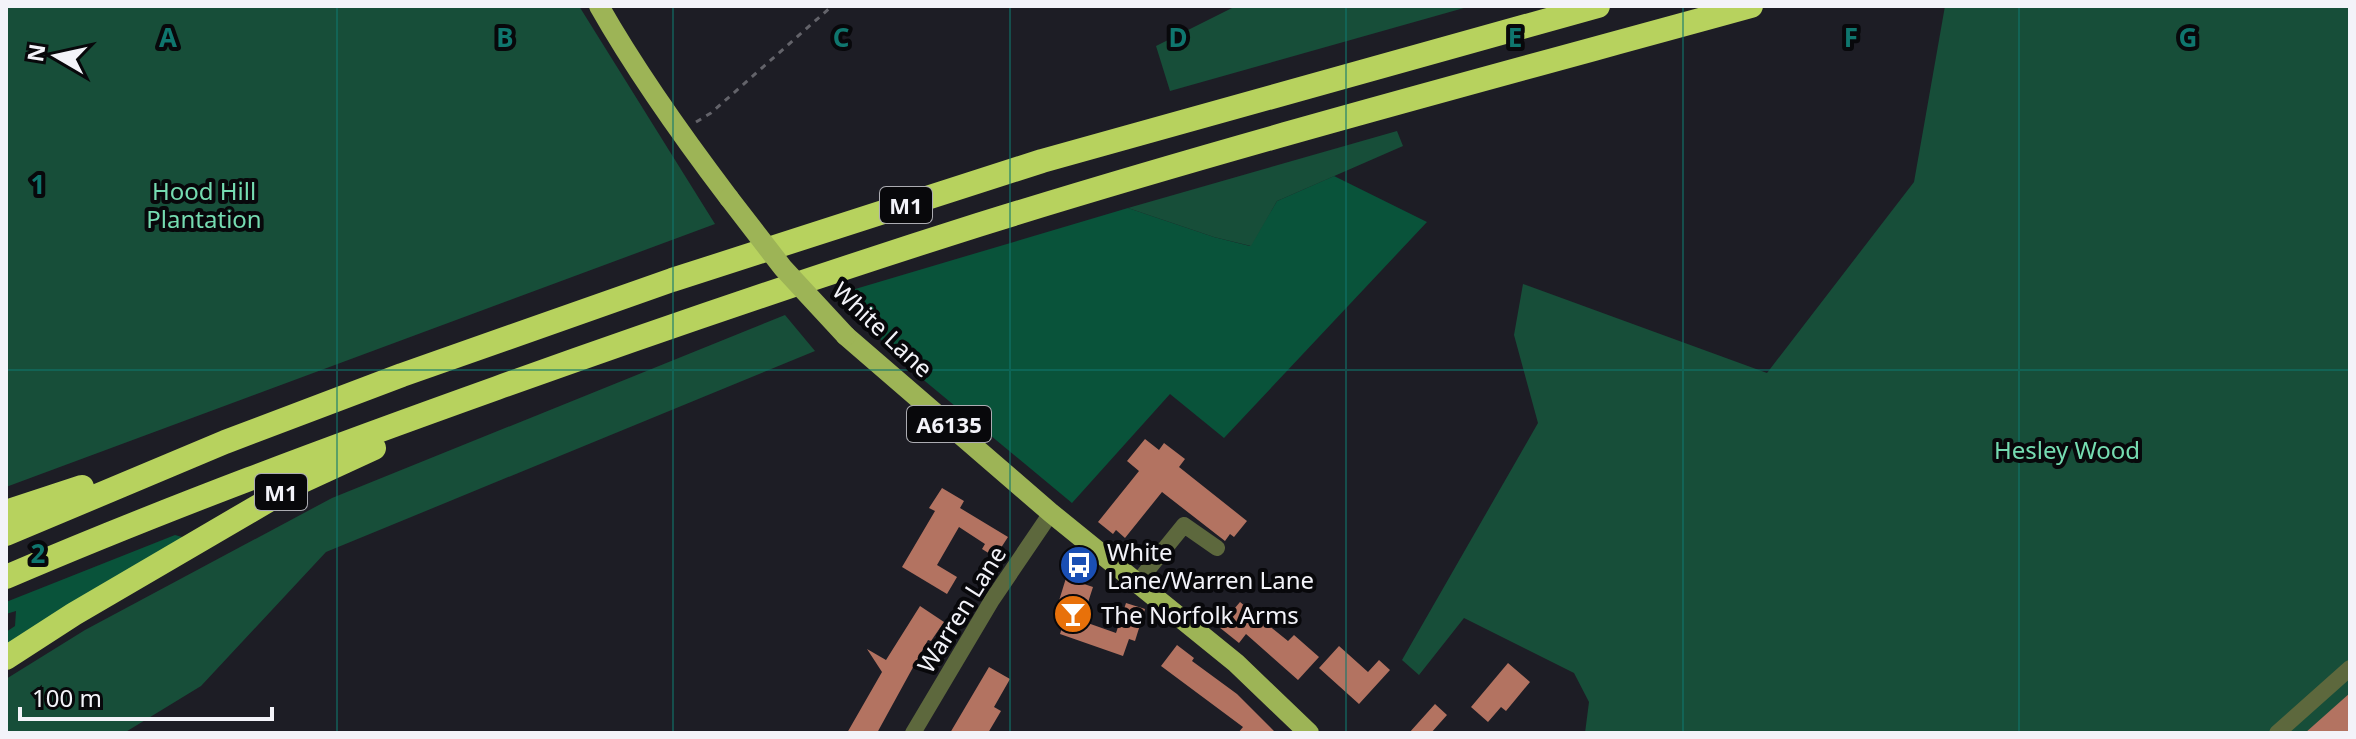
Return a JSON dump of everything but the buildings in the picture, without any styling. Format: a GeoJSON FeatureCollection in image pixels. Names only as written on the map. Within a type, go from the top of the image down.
{"type":"FeatureCollection","features":[{"type":"Feature","properties":{"kind":"highway","name":"M1"},"geometry":{"type":"LineString","coordinates":[[6,534],[225,442],[402,375],[672,280],[1042,161],[1598,6]]}},
{"type":"Feature","properties":{"kind":"highway","name":"M1"},"geometry":{"type":"LineString","coordinates":[[6,577],[381,429],[694,317],[995,220],[1283,135],[1751,6]]}},
{"type":"Feature","properties":{"kind":"highway","name":"M1"},"geometry":{"type":"LineString","coordinates":[[6,658],[74,614],[298,483],[574,360]]}},
{"type":"Feature","properties":{"kind":"highway","name":"M1"},"geometry":{"type":"LineString","coordinates":[[6,512],[225,442]]}},
{"type":"Feature","properties":{"kind":"main road","name":"A6135"},"geometry":{"type":"LineString","coordinates":[[599,6],[680,133]]}},
{"type":"Feature","properties":{"kind":"main road","name":"White Lane"},"geometry":{"type":"LineString","coordinates":[[680,133],[783,268],[846,336],[1051,513],[1236,663],[1309,733]]}},
{"type":"Feature","properties":{"kind":"street","name":"Warren Lane"},"geometry":{"type":"LineString","coordinates":[[913,733],[992,600],[1051,513]]}},
{"type":"Feature","properties":{"kind":"street"},"geometry":{"type":"LineString","coordinates":[[1137,583],[1184,525],[1217,548]]}},
{"type":"Feature","properties":{"kind":"street"},"geometry":{"type":"LineString","coordinates":[[2277,733],[2350,668]]}},
{"type":"Feature","properties":{"kind":"path"},"geometry":{"type":"LineString","coordinates":[[680,133],[711,113],[832,6]]}},
{"type":"Feature","properties":{"kind":"green space","name":"Hood Hill Plantation"},"geometry":{"type":"Polygon","coordinates":[[[6,6],[579,6],[715,224],[6,487],[6,6]]]}},
{"type":"Feature","properties":{"kind":"green space"},"geometry":{"type":"Polygon","coordinates":[[[1236,6],[1471,6],[1170,91],[1156,46],[1236,6]]]}},
{"type":"Feature","properties":{"kind":"green space","name":"Hesley Wood"},"geometry":{"type":"Polygon","coordinates":[[[1945,6],[2350,6],[2350,733],[1585,733],[1589,702],[1574,673],[1464,618],[1419,675],[1402,660],[1538,423],[1514,335],[1523,284],[1767,373],[1914,182],[1945,6]]]}},
{"type":"Feature","properties":{"kind":"green space"},"geometry":{"type":"Polygon","coordinates":[[[1397,131],[1403,146],[1277,201],[1251,246],[1128,208],[1397,131]]]}},
{"type":"Feature","properties":{"kind":"green space"},"geometry":{"type":"Polygon","coordinates":[[[1334,176],[1427,222],[1224,438],[1170,394],[1072,503],[914,372],[835,295],[1128,208],[1250,246],[1277,201],[1334,176]]]}},
{"type":"Feature","properties":{"kind":"green space"},"geometry":{"type":"Polygon","coordinates":[[[785,315],[815,351],[326,552],[201,686],[124,733],[6,733],[6,679],[85,630],[332,498],[785,315]]]}},
{"type":"Feature","properties":{"kind":"green space"},"geometry":{"type":"Polygon","coordinates":[[[175,535],[186,538],[6,649],[6,632],[15,626],[16,611],[6,614],[6,602],[175,535]]]}},
{"type":"Feature","properties":{"kind":"place","name":"White Lane/Warren Lane"},"geometry":{"type":"Point","coordinates":[1079,565]}},
{"type":"Feature","properties":{"kind":"place","name":"The Norfolk Arms"},"geometry":{"type":"Point","coordinates":[1073,614]}}]}
